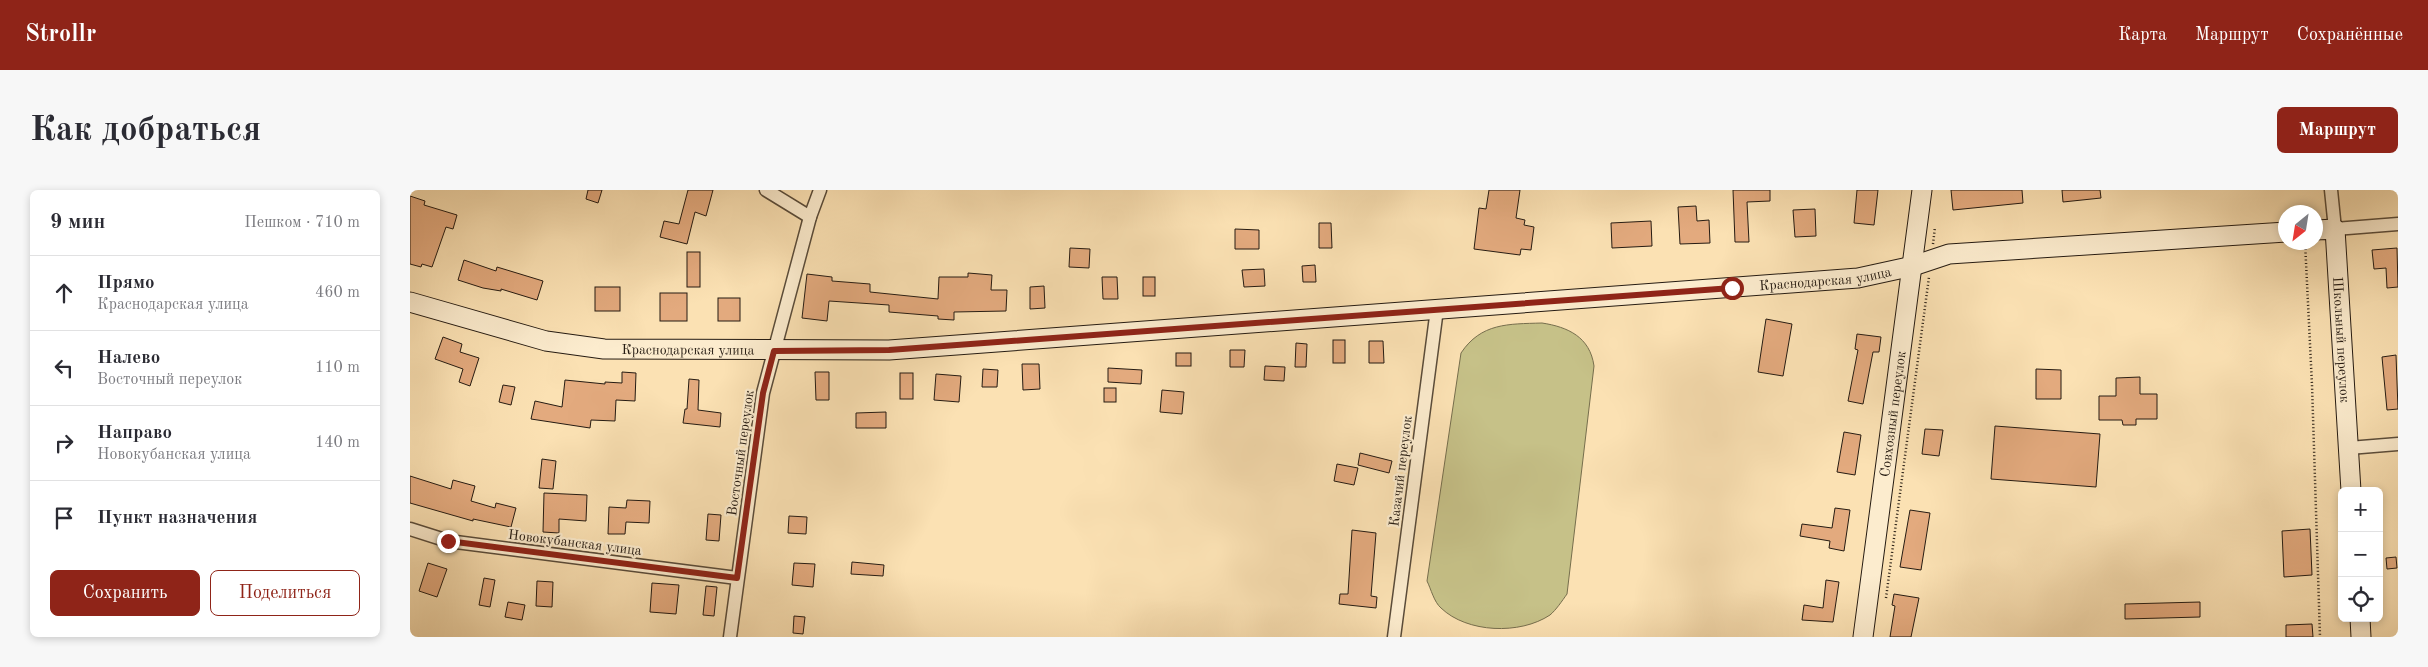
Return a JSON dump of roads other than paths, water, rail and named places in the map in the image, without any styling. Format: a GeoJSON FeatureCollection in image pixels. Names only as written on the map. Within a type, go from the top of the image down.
{"type":"FeatureCollection","features":[{"type":"Feature","properties":{"kind":"street"},"geometry":{"type":"LineString","coordinates":[[766,190],[810,217]]}},
{"type":"Feature","properties":{"kind":"street","name":"Восточный переулок"},"geometry":{"type":"LineString","coordinates":[[730,637],[763,393],[810,217],[820,190]]}},
{"type":"Feature","properties":{"kind":"street","name":"Совхозный переулок"},"geometry":{"type":"LineString","coordinates":[[1863,637],[1922,190]]}},
{"type":"Feature","properties":{"kind":"street","name":"Школьный переулок"},"geometry":{"type":"LineString","coordinates":[[2331,190],[2351,487]]}},
{"type":"Feature","properties":{"kind":"street"},"geometry":{"type":"LineString","coordinates":[[2323,230],[2398,224]]}},
{"type":"Feature","properties":{"kind":"street","name":"Краснодарская улица"},"geometry":{"type":"LineString","coordinates":[[410,302],[546,341],[604,349],[889,350],[1858,278],[1913,266],[1949,254],[2278,233]]}},
{"type":"Feature","properties":{"kind":"street","name":"Казачий переулок"},"geometry":{"type":"LineString","coordinates":[[1394,637],[1437,310]]}},
{"type":"Feature","properties":{"kind":"street"},"geometry":{"type":"LineString","coordinates":[[2349,448],[2398,444]]}},
{"type":"Feature","properties":{"kind":"street","name":"Новокубанская улица"},"geometry":{"type":"LineString","coordinates":[[410,529],[448,541],[737,578]]}},
{"type":"Feature","properties":{"kind":"street"},"geometry":{"type":"LineString","coordinates":[[2360,622],[2361,637]]}}]}
